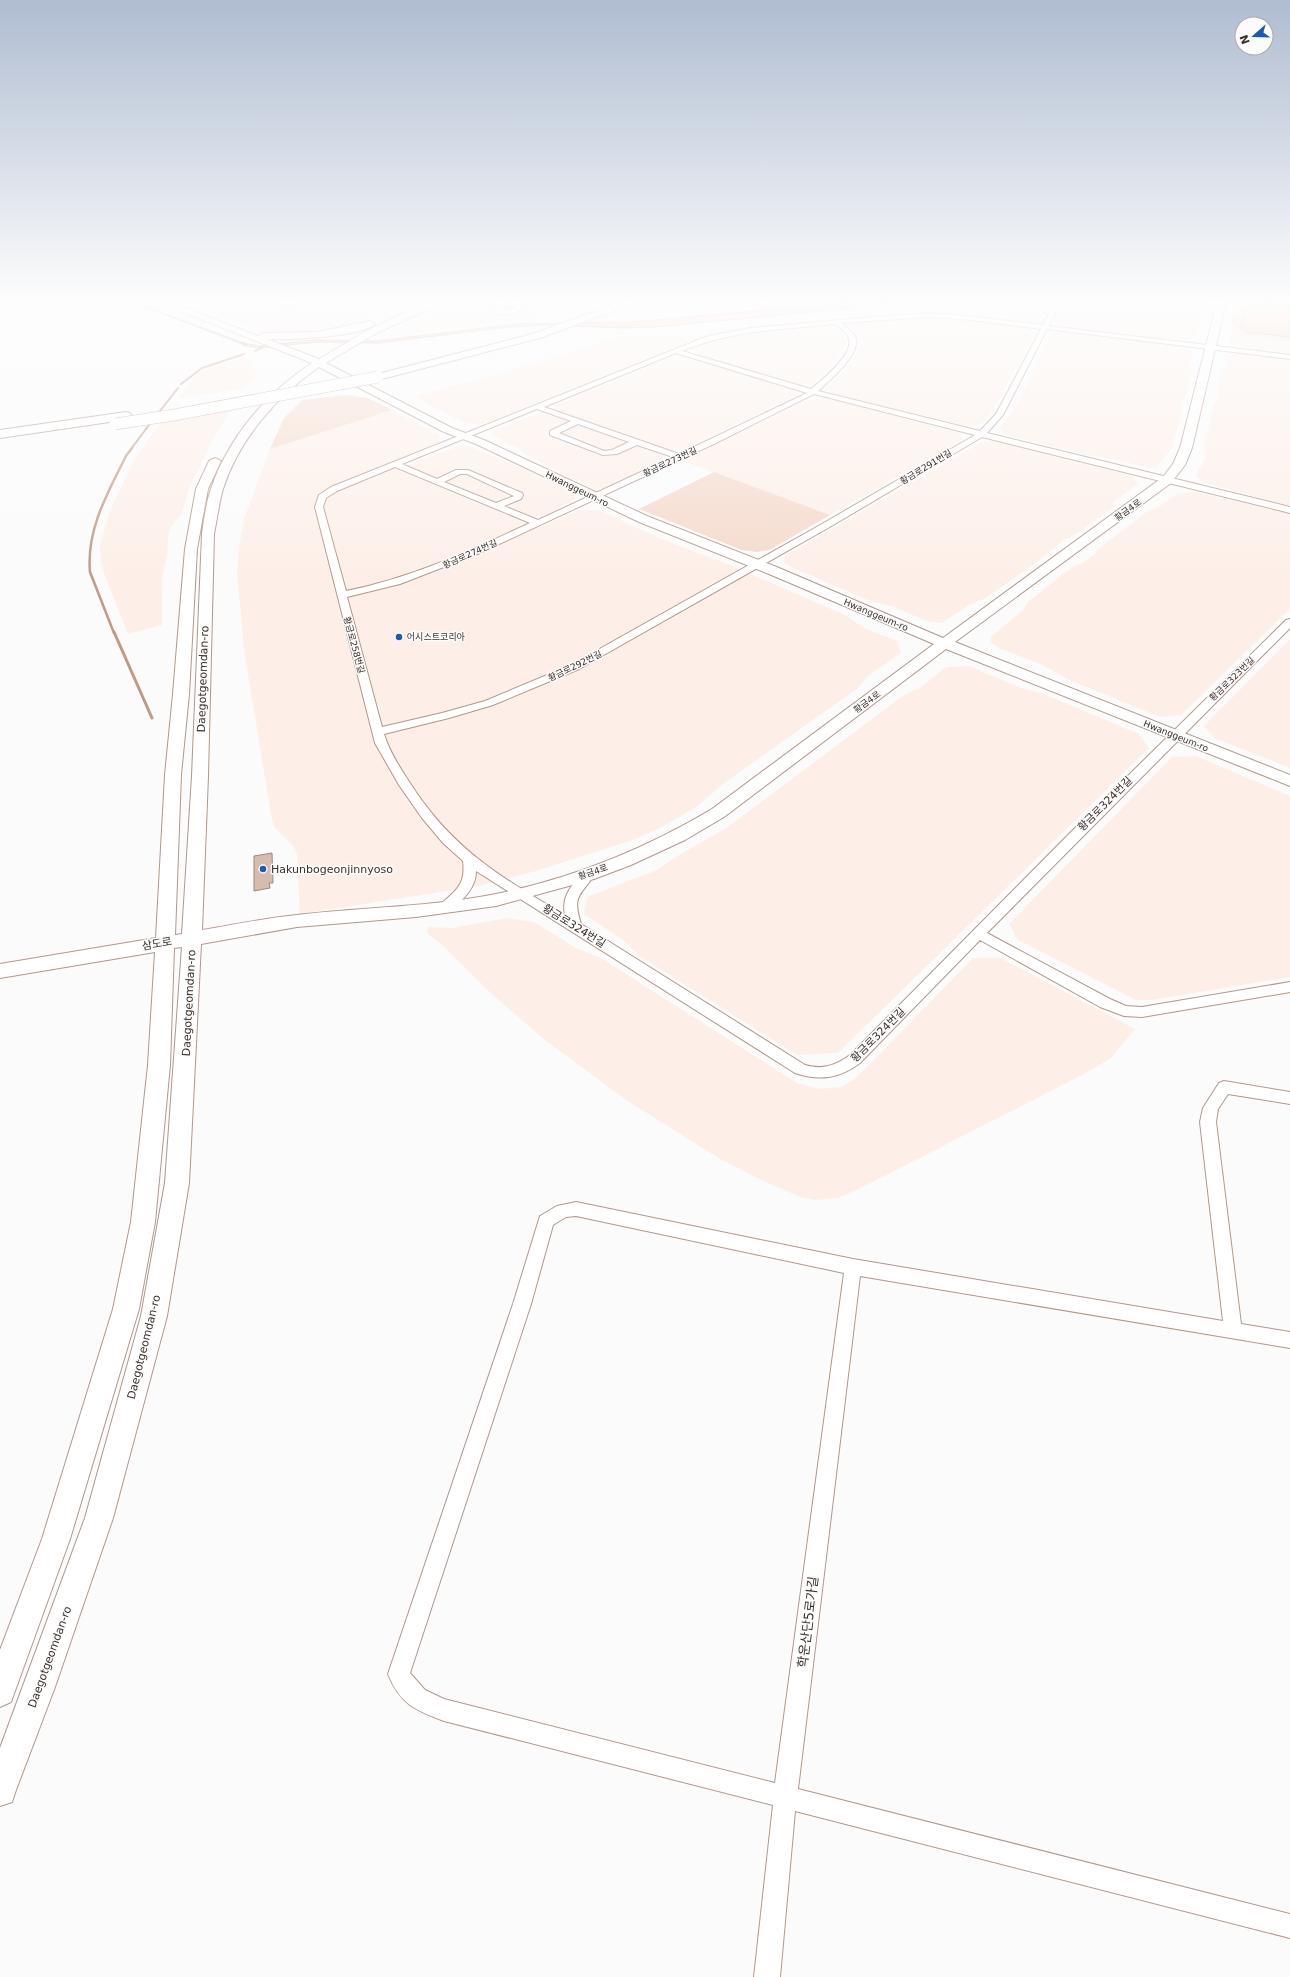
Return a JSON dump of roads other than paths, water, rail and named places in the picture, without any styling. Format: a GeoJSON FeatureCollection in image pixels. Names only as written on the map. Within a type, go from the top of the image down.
{"type":"FeatureCollection","features":[{"type":"Feature","properties":{"kind":"highway"},"geometry":{"type":"LineString","coordinates":[[0,434],[190,407],[262,394]]}},
{"type":"Feature","properties":{"kind":"highway"},"geometry":{"type":"LineString","coordinates":[[0,439],[174,415],[276,394]]}},
{"type":"Feature","properties":{"kind":"street","name":"Daegotgeomdan-ro"},"geometry":{"type":"LineString","coordinates":[[0,1691],[56,1539],[126,1309],[145,1206],[159,1065],[173,775],[181,694],[191,549],[196,516],[202,489],[229,436],[255,403],[267,394]]}},
{"type":"Feature","properties":{"kind":"street","name":"Daegotgeomdan-ro"},"geometry":{"type":"LineString","coordinates":[[0,1790],[39,1687],[98,1518],[154,1316],[177,1183],[200,776],[208,534],[213,504],[219,484],[242,438],[259,415],[279,394]]}},
{"type":"Feature","properties":{"kind":"street"},"geometry":{"type":"LineString","coordinates":[[259,415],[292,399],[309,394]]}},
{"type":"Feature","properties":{"kind":"street","name":"Hwanggeum-ro"},"geometry":{"type":"LineString","coordinates":[[378,394],[448,430],[467,436],[594,497],[758,564],[945,644],[1290,781]]}},
{"type":"Feature","properties":{"kind":"street","name":"Hwanggeum-ro"},"geometry":{"type":"LineString","coordinates":[[391,394],[456,428],[467,436]]}},
{"type":"Feature","properties":{"kind":"street","name":"황금로258번길"},"geometry":{"type":"LineString","coordinates":[[521,894],[469,858],[449,842],[421,807],[388,758],[377,732],[319,507],[322,497],[331,491],[569,394]]}},
{"type":"Feature","properties":{"kind":"street","name":"황금로273번길"},"geometry":{"type":"LineString","coordinates":[[594,497],[807,394]]}},
{"type":"Feature","properties":{"kind":"street"},"geometry":{"type":"LineString","coordinates":[[821,394],[1290,510]]}},
{"type":"Feature","properties":{"kind":"street","name":"황금로291번길"},"geometry":{"type":"LineString","coordinates":[[758,564],[982,434],[999,415],[1010,394]]}},
{"type":"Feature","properties":{"kind":"street","name":"황금4로"},"geometry":{"type":"LineString","coordinates":[[361,916],[445,908],[521,894],[588,875],[655,849],[712,817],[1167,480],[1179,465],[1186,448],[1199,394]]}},
{"type":"Feature","properties":{"kind":"street"},"geometry":{"type":"LineString","coordinates":[[538,407],[679,457]]}},
{"type":"Feature","properties":{"kind":"street"},"geometry":{"type":"LineString","coordinates":[[577,421],[553,433],[603,453],[614,452],[636,442]]}},
{"type":"Feature","properties":{"kind":"street"},"geometry":{"type":"LineString","coordinates":[[396,465],[436,482],[498,505],[538,523]]}},
{"type":"Feature","properties":{"kind":"street"},"geometry":{"type":"LineString","coordinates":[[436,482],[459,472],[468,472],[519,495],[518,497],[498,505]]}},
{"type":"Feature","properties":{"kind":"street","name":"황금로274번길"},"geometry":{"type":"LineString","coordinates":[[341,595],[376,588],[433,570],[473,554],[594,497]]}},
{"type":"Feature","properties":{"kind":"street","name":"황금로292번길"},"geometry":{"type":"LineString","coordinates":[[377,732],[468,710],[553,678],[601,653],[758,564]]}},
{"type":"Feature","properties":{"kind":"street","name":"황금로323번길"},"geometry":{"type":"LineString","coordinates":[[1174,736],[1290,622]]}},
{"type":"Feature","properties":{"kind":"street","name":"황금로324번길"},"geometry":{"type":"LineString","coordinates":[[521,894],[800,1069],[818,1073],[837,1071],[855,1059],[1174,736]]}},
{"type":"Feature","properties":{"kind":"street"},"geometry":{"type":"LineString","coordinates":[[445,908],[468,884],[471,878],[469,858]]}},
{"type":"Feature","properties":{"kind":"street"},"geometry":{"type":"LineString","coordinates":[[575,927],[570,911],[570,900],[572,894],[588,875]]}},
{"type":"Feature","properties":{"kind":"street","name":"삼도로"},"geometry":{"type":"LineString","coordinates":[[0,972],[297,921],[361,916]]}},
{"type":"Feature","properties":{"kind":"street"},"geometry":{"type":"LineString","coordinates":[[978,934],[1105,1003],[1129,1012],[1142,1012],[1290,987]]}},
{"type":"Feature","properties":{"kind":"street"},"geometry":{"type":"LineString","coordinates":[[1233,1330],[1208,1122],[1211,1108],[1224,1088],[1290,1098]]}},
{"type":"Feature","properties":{"kind":"street"},"geometry":{"type":"LineString","coordinates":[[1290,1340],[853,1267],[576,1209],[563,1211],[546,1222],[522,1304],[399,1674],[407,1689],[421,1701],[444,1710],[1290,1926]]}},
{"type":"Feature","properties":{"kind":"street","name":"학운산단5로가길"},"geometry":{"type":"LineString","coordinates":[[767,1977],[785,1798],[853,1267]]}},
{"type":"Feature","properties":{"kind":"waterway"},"geometry":{"type":"LineString","coordinates":[[156,416],[173,394]]}},
{"type":"Feature","properties":{"kind":"waterway"},"geometry":{"type":"LineString","coordinates":[[131,449],[152,421]]}},
{"type":"Feature","properties":{"kind":"waterway"},"geometry":{"type":"LineString","coordinates":[[114,633],[90,572],[91,541],[106,497],[126,456],[132,448]]}},
{"type":"Feature","properties":{"kind":"waterway"},"geometry":{"type":"LineString","coordinates":[[114,632],[152,718]]}},
{"type":"Feature","properties":{"kind":"place","name":"어시스트코리아"},"geometry":{"type":"Point","coordinates":[399,637]}},
{"type":"Feature","properties":{"kind":"place","name":"Hakunbogeonjinnyoso"},"geometry":{"type":"Point","coordinates":[263,869]}}]}
